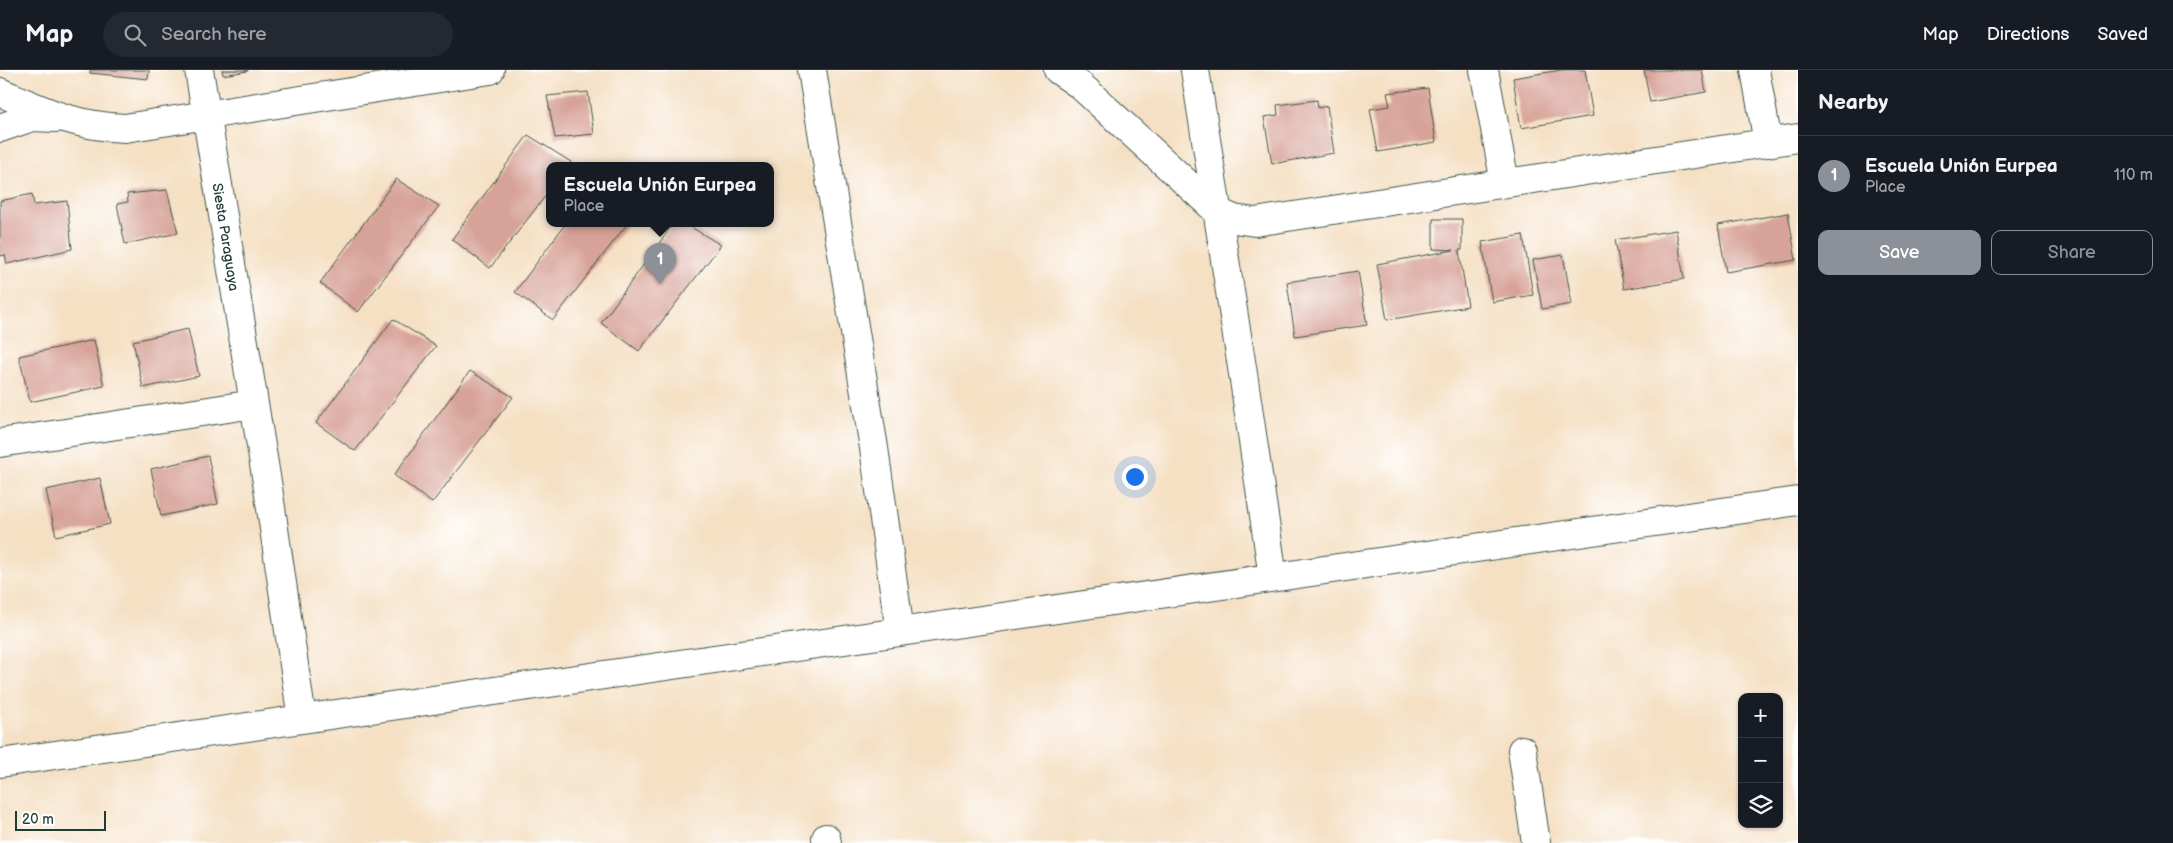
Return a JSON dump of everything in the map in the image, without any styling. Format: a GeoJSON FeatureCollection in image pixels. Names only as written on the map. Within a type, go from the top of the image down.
{"type":"FeatureCollection","features":[{"type":"Feature","properties":{"kind":"street","name":"Siesta Paraguaya"},"geometry":{"type":"LineString","coordinates":[[199,70],[268,488],[302,719]]}},
{"type":"Feature","properties":{"kind":"street"},"geometry":{"type":"LineString","coordinates":[[0,92],[58,118],[96,127],[126,128],[490,70]]}},
{"type":"Feature","properties":{"kind":"street"},"geometry":{"type":"LineString","coordinates":[[812,70],[874,448],[900,632]]}},
{"type":"Feature","properties":{"kind":"street"},"geometry":{"type":"LineString","coordinates":[[1058,70],[1080,84],[1218,212],[1234,219],[1254,222],[1798,138]]}},
{"type":"Feature","properties":{"kind":"street"},"geometry":{"type":"LineString","coordinates":[[1195,70],[1273,577]]}},
{"type":"Feature","properties":{"kind":"street"},"geometry":{"type":"LineString","coordinates":[[1484,70],[1505,183]]}},
{"type":"Feature","properties":{"kind":"street"},"geometry":{"type":"LineString","coordinates":[[1755,70],[1768,142]]}},
{"type":"Feature","properties":{"kind":"street"},"geometry":{"type":"LineString","coordinates":[[0,128],[32,117],[58,118]]}},
{"type":"Feature","properties":{"kind":"street"},"geometry":{"type":"LineString","coordinates":[[0,442],[254,404]]}},
{"type":"Feature","properties":{"kind":"street"},"geometry":{"type":"LineString","coordinates":[[0,764],[1798,501]]}},
{"type":"Feature","properties":{"kind":"street"},"geometry":{"type":"LineString","coordinates":[[1522,750],[1536,843]]}},
{"type":"Feature","properties":{"kind":"building"},"geometry":{"type":"Polygon","coordinates":[[[90,70],[149,70],[148,79],[90,73],[90,70]]]}},
{"type":"Feature","properties":{"kind":"building"},"geometry":{"type":"Polygon","coordinates":[[[222,70],[248,70],[248,71],[223,75],[222,70]]]}},
{"type":"Feature","properties":{"kind":"building"},"geometry":{"type":"Polygon","coordinates":[[[1561,70],[1585,70],[1593,116],[1521,128],[1513,78],[1561,70]]]}},
{"type":"Feature","properties":{"kind":"building"},"geometry":{"type":"Polygon","coordinates":[[[1644,70],[1702,70],[1706,92],[1650,102],[1644,70]]]}},
{"type":"Feature","properties":{"kind":"building"},"geometry":{"type":"Polygon","coordinates":[[[1428,88],[1436,142],[1378,152],[1370,109],[1390,106],[1387,93],[1428,88]]]}},
{"type":"Feature","properties":{"kind":"building"},"geometry":{"type":"Polygon","coordinates":[[[588,92],[594,134],[555,138],[547,96],[588,92]]]}},
{"type":"Feature","properties":{"kind":"building"},"geometry":{"type":"Polygon","coordinates":[[[1317,100],[1318,108],[1327,106],[1334,153],[1272,164],[1264,117],[1278,115],[1277,105],[1317,100]]]}},
{"type":"Feature","properties":{"kind":"building"},"geometry":{"type":"Polygon","coordinates":[[[528,135],[571,162],[546,162],[546,195],[490,268],[452,239],[528,135]]]}},
{"type":"Feature","properties":{"kind":"building"},"geometry":{"type":"Polygon","coordinates":[[[396,179],[439,206],[358,312],[320,283],[396,179]]]}},
{"type":"Feature","properties":{"kind":"building"},"geometry":{"type":"Polygon","coordinates":[[[167,190],[178,233],[125,244],[117,204],[128,202],[127,194],[167,190]]]}},
{"type":"Feature","properties":{"kind":"building"},"geometry":{"type":"Polygon","coordinates":[[[32,194],[34,205],[67,201],[72,249],[7,264],[5,255],[0,256],[0,201],[32,194]]]}},
{"type":"Feature","properties":{"kind":"building"},"geometry":{"type":"Polygon","coordinates":[[[1788,213],[1796,260],[1726,272],[1718,225],[1788,213]]]}},
{"type":"Feature","properties":{"kind":"building"},"geometry":{"type":"Polygon","coordinates":[[[1433,219],[1462,219],[1462,250],[1459,250],[1468,306],[1387,320],[1377,264],[1454,250],[1433,249],[1433,219]]]}},
{"type":"Feature","properties":{"kind":"building"},"geometry":{"type":"Polygon","coordinates":[[[563,227],[625,227],[553,320],[515,292],[563,227]]]}},
{"type":"Feature","properties":{"kind":"building"},"geometry":{"type":"Polygon","coordinates":[[[671,227],[691,227],[721,245],[639,351],[601,323],[671,227]]]}},
{"type":"Feature","properties":{"kind":"building"},"geometry":{"type":"Polygon","coordinates":[[[1676,230],[1684,279],[1624,289],[1615,240],[1676,230]]]}},
{"type":"Feature","properties":{"kind":"building"},"geometry":{"type":"Polygon","coordinates":[[[1523,235],[1533,295],[1492,302],[1482,242],[1523,235]]]}},
{"type":"Feature","properties":{"kind":"building"},"geometry":{"type":"Polygon","coordinates":[[[1563,255],[1572,304],[1542,309],[1533,260],[1563,255]]]}},
{"type":"Feature","properties":{"kind":"building"},"geometry":{"type":"Polygon","coordinates":[[[1358,271],[1367,325],[1295,336],[1287,282],[1358,271]]]}},
{"type":"Feature","properties":{"kind":"building"},"geometry":{"type":"Polygon","coordinates":[[[393,319],[436,346],[355,451],[316,423],[393,319]]]}},
{"type":"Feature","properties":{"kind":"building"},"geometry":{"type":"Polygon","coordinates":[[[188,329],[199,376],[143,388],[133,341],[188,329]]]}},
{"type":"Feature","properties":{"kind":"building"},"geometry":{"type":"Polygon","coordinates":[[[94,340],[104,386],[30,402],[19,356],[94,340]]]}},
{"type":"Feature","properties":{"kind":"building"},"geometry":{"type":"Polygon","coordinates":[[[470,371],[513,397],[432,503],[394,475],[470,371]]]}},
{"type":"Feature","properties":{"kind":"building"},"geometry":{"type":"Polygon","coordinates":[[[208,456],[218,504],[161,516],[151,469],[208,456]]]}},
{"type":"Feature","properties":{"kind":"building"},"geometry":{"type":"Polygon","coordinates":[[[100,478],[110,524],[56,536],[46,490],[100,478]]]}},
{"type":"Feature","properties":{"kind":"place","name":"Escuela Unión Eurpea"},"geometry":{"type":"Point","coordinates":[660,284]}}]}
